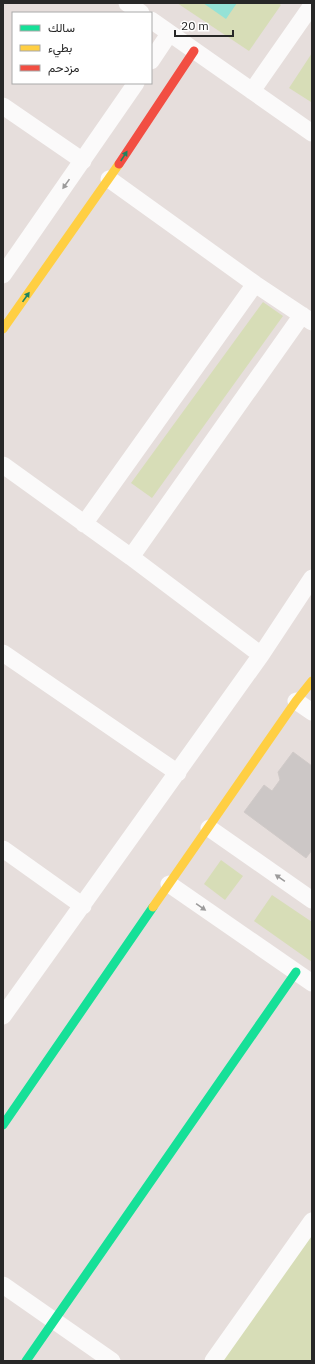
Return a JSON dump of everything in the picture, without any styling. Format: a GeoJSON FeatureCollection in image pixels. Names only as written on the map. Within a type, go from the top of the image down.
{"type":"FeatureCollection","features":[{"type":"Feature","properties":{"kind":"street"},"geometry":{"type":"LineString","coordinates":[[127,3],[140,12]]}},
{"type":"Feature","properties":{"kind":"street"},"geometry":{"type":"LineString","coordinates":[[252,91],[312,5]]}},
{"type":"Feature","properties":{"kind":"street"},"geometry":{"type":"LineString","coordinates":[[152,21],[312,133]]}},
{"type":"Feature","properties":{"kind":"street"},"geometry":{"type":"LineString","coordinates":[[152,60],[169,34]]}},
{"type":"Feature","properties":{"kind":"street"},"geometry":{"type":"LineString","coordinates":[[3,329],[109,179],[194,51]]}},
{"type":"Feature","properties":{"kind":"street"},"geometry":{"type":"LineString","coordinates":[[3,274],[135,84]]}},
{"type":"Feature","properties":{"kind":"street"},"geometry":{"type":"LineString","coordinates":[[3,106],[82,162]]}},
{"type":"Feature","properties":{"kind":"street"},"geometry":{"type":"LineString","coordinates":[[109,179],[255,284],[307,319],[131,557]]}},
{"type":"Feature","properties":{"kind":"street"},"geometry":{"type":"LineString","coordinates":[[84,524],[255,284]]}},
{"type":"Feature","properties":{"kind":"street"},"geometry":{"type":"LineString","coordinates":[[3,465],[131,557],[261,655]]}},
{"type":"Feature","properties":{"kind":"street"},"geometry":{"type":"LineString","coordinates":[[3,1016],[178,773],[261,655],[312,578]]}},
{"type":"Feature","properties":{"kind":"street"},"geometry":{"type":"LineString","coordinates":[[3,653],[178,773]]}},
{"type":"Feature","properties":{"kind":"street"},"geometry":{"type":"LineString","coordinates":[[3,1125],[296,701],[312,681]]}},
{"type":"Feature","properties":{"kind":"street"},"geometry":{"type":"LineString","coordinates":[[296,701],[312,712]]}},
{"type":"Feature","properties":{"kind":"street"},"geometry":{"type":"LineString","coordinates":[[209,828],[312,900]]}},
{"type":"Feature","properties":{"kind":"street"},"geometry":{"type":"LineString","coordinates":[[3,849],[83,906]]}},
{"type":"Feature","properties":{"kind":"street"},"geometry":{"type":"LineString","coordinates":[[169,884],[312,983]]}},
{"type":"Feature","properties":{"kind":"street"},"geometry":{"type":"LineString","coordinates":[[26,1361],[296,972]]}},
{"type":"Feature","properties":{"kind":"street"},"geometry":{"type":"LineString","coordinates":[[213,1361],[312,1221]]}},
{"type":"Feature","properties":{"kind":"street"},"geometry":{"type":"LineString","coordinates":[[3,1285],[112,1361]]}},
{"type":"Feature","properties":{"kind":"green space"},"geometry":{"type":"Polygon","coordinates":[[[177,3],[278,3],[281,5],[249,51],[177,3]]]}},
{"type":"Feature","properties":{"kind":"green space"},"geometry":{"type":"Polygon","coordinates":[[[312,53],[312,100],[311,102],[289,88],[312,53]]]}},
{"type":"Feature","properties":{"kind":"green space"},"geometry":{"type":"Polygon","coordinates":[[[263,302],[283,316],[152,498],[131,483],[263,302]]]}},
{"type":"Feature","properties":{"kind":"green space"},"geometry":{"type":"Polygon","coordinates":[[[221,860],[243,876],[225,900],[204,884],[221,860]]]}},
{"type":"Feature","properties":{"kind":"green space"},"geometry":{"type":"Polygon","coordinates":[[[272,895],[312,922],[312,962],[254,921],[272,895]]]}},
{"type":"Feature","properties":{"kind":"green space"},"geometry":{"type":"Polygon","coordinates":[[[312,1235],[312,1361],[219,1361],[312,1235]]]}},
{"type":"Feature","properties":{"kind":"water"},"geometry":{"type":"Polygon","coordinates":[[[203,3],[237,3],[226,19],[203,3]]]}},
{"type":"Feature","properties":{"kind":"building"},"geometry":{"type":"Polygon","coordinates":[[[293,752],[312,766],[312,850],[306,858],[244,812],[264,785],[272,791],[280,780],[278,772],[293,752]]]}},
{"type":"Feature","properties":{"kind":"traffic: fast"},"geometry":{"type":"LineString","coordinates":[[3,1125],[153,907]]}},
{"type":"Feature","properties":{"kind":"traffic: fast"},"geometry":{"type":"LineString","coordinates":[[26,1361],[296,972]]}},
{"type":"Feature","properties":{"kind":"traffic: slow"},"geometry":{"type":"LineString","coordinates":[[3,329],[119,164]]}},
{"type":"Feature","properties":{"kind":"traffic: slow"},"geometry":{"type":"LineString","coordinates":[[153,907],[296,701],[312,681]]}},
{"type":"Feature","properties":{"kind":"traffic: jam"},"geometry":{"type":"LineString","coordinates":[[119,164],[194,51]]}}]}
